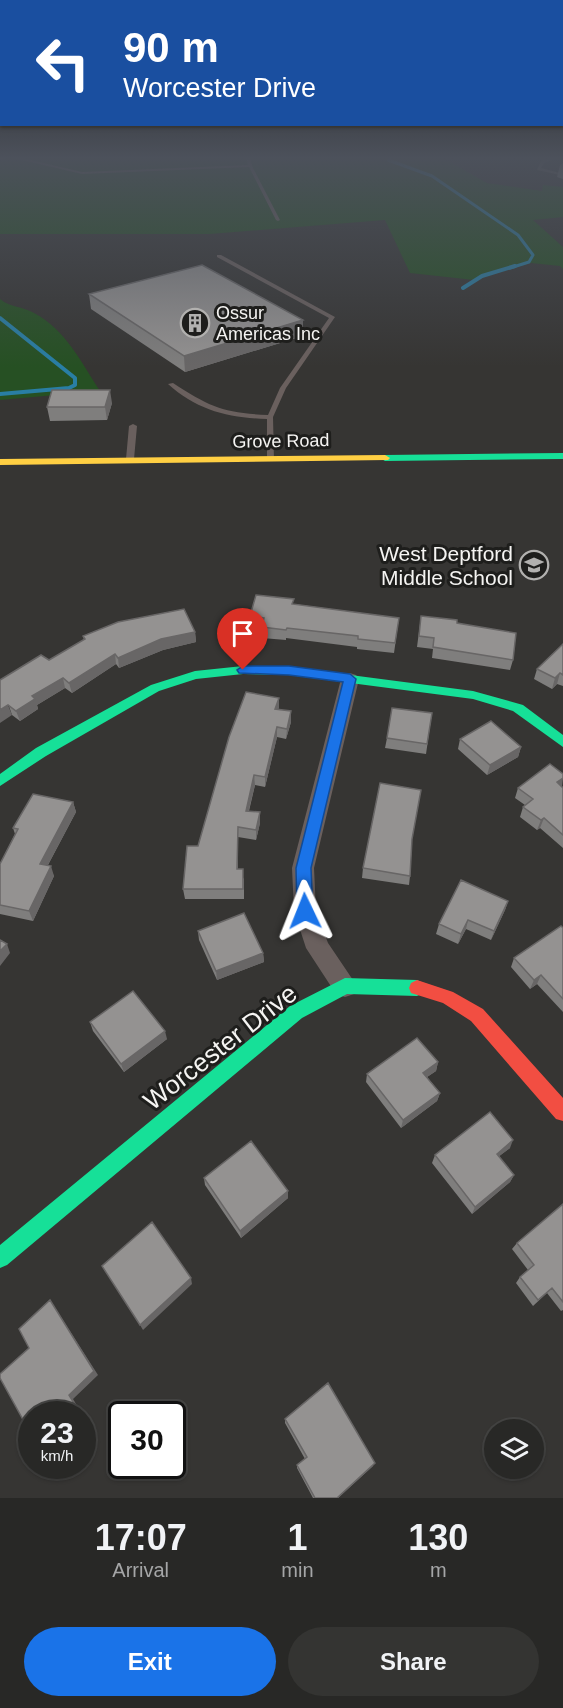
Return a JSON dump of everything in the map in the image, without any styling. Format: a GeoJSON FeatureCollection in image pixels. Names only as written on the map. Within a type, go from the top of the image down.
{"type":"FeatureCollection","features":[{"type":"Feature","properties":{"kind":"street","name":"Grove Road"},"geometry":{"type":"LineString","coordinates":[[0,462],[563,456]]}},
{"type":"Feature","properties":{"kind":"street"},"geometry":{"type":"LineString","coordinates":[[0,781],[41,753],[116,708],[155,688],[195,675],[243,670],[289,671],[473,696],[518,708],[563,742]]}},
{"type":"Feature","properties":{"kind":"street"},"geometry":{"type":"LineString","coordinates":[[345,986],[318,948],[305,911],[303,868],[350,679]]}},
{"type":"Feature","properties":{"kind":"street","name":"Worcester Drive"},"geometry":{"type":"LineString","coordinates":[[2,1252],[296,1012],[345,986],[413,987],[457,1003],[477,1015],[563,1112]]}},
{"type":"Feature","properties":{"kind":"lane"},"geometry":{"type":"LineString","coordinates":[[219,255],[332,317],[283,388],[270,417],[271,459]]}},
{"type":"Feature","properties":{"kind":"lane"},"geometry":{"type":"LineString","coordinates":[[171,384],[209,410],[224,415],[270,417]]}},
{"type":"Feature","properties":{"kind":"lane"},"geometry":{"type":"LineString","coordinates":[[130,459],[133,426]]}},
{"type":"Feature","properties":{"kind":"green space"},"geometry":{"type":"Polygon","coordinates":[[[0,227],[299,227],[210,234],[0,234],[0,227]]]}},
{"type":"Feature","properties":{"kind":"green space"},"geometry":{"type":"Polygon","coordinates":[[[388,227],[541,227],[563,247],[563,269],[560,266],[531,263],[474,280],[410,273],[388,227]]]}},
{"type":"Feature","properties":{"kind":"green space"},"geometry":{"type":"Polygon","coordinates":[[[0,299],[34,313],[55,328],[72,348],[100,391],[0,400],[0,299]]]}},
{"type":"Feature","properties":{"kind":"building","name":"Ossur Americas Inc"},"geometry":{"type":"Polygon","coordinates":[[[202,265],[303,320],[184,356],[89,294],[202,265]]]}},
{"type":"Feature","properties":{"kind":"building"},"geometry":{"type":"Polygon","coordinates":[[[52,390],[110,390],[105,407],[47,407],[52,390]]]}},
{"type":"Feature","properties":{"kind":"building"},"geometry":{"type":"Polygon","coordinates":[[[256,595],[294,599],[292,604],[399,618],[395,643],[358,639],[358,636],[262,627],[264,618],[250,616],[256,595]]]}},
{"type":"Feature","properties":{"kind":"building"},"geometry":{"type":"Polygon","coordinates":[[[184,609],[195,632],[161,639],[118,658],[115,654],[69,683],[63,678],[32,696],[35,699],[16,711],[8,705],[0,710],[0,680],[41,655],[49,660],[85,639],[83,636],[118,622],[184,609]]]}},
{"type":"Feature","properties":{"kind":"building"},"geometry":{"type":"Polygon","coordinates":[[[421,616],[457,620],[457,623],[516,633],[513,660],[433,647],[434,638],[419,636],[421,616]]]}},
{"type":"Feature","properties":{"kind":"building"},"geometry":{"type":"Polygon","coordinates":[[[563,644],[563,675],[560,673],[555,678],[537,669],[563,644]]]}},
{"type":"Feature","properties":{"kind":"building"},"geometry":{"type":"Polygon","coordinates":[[[246,692],[279,698],[275,709],[291,711],[287,729],[277,727],[265,777],[254,775],[246,811],[260,812],[256,830],[238,827],[237,869],[243,869],[243,889],[183,889],[187,846],[198,846],[229,737],[246,692]]]}},
{"type":"Feature","properties":{"kind":"building"},"geometry":{"type":"Polygon","coordinates":[[[392,708],[432,713],[427,744],[387,738],[392,708]]]}},
{"type":"Feature","properties":{"kind":"building"},"geometry":{"type":"Polygon","coordinates":[[[491,721],[521,747],[490,765],[460,739],[491,721]]]}},
{"type":"Feature","properties":{"kind":"building"},"geometry":{"type":"Polygon","coordinates":[[[550,764],[563,774],[563,778],[557,782],[563,788],[563,835],[544,818],[541,820],[523,807],[533,799],[518,788],[550,764]]]}},
{"type":"Feature","properties":{"kind":"building"},"geometry":{"type":"Polygon","coordinates":[[[380,783],[421,790],[412,839],[410,876],[363,868],[380,783]]]}},
{"type":"Feature","properties":{"kind":"building"},"geometry":{"type":"Polygon","coordinates":[[[33,794],[73,802],[40,864],[51,866],[29,911],[0,905],[0,864],[18,829],[13,828],[33,794]]]}},
{"type":"Feature","properties":{"kind":"building"},"geometry":{"type":"Polygon","coordinates":[[[461,880],[508,901],[494,931],[468,920],[461,934],[439,924],[461,880]]]}},
{"type":"Feature","properties":{"kind":"building"},"geometry":{"type":"Polygon","coordinates":[[[244,913],[263,953],[216,971],[198,931],[244,913]]]}},
{"type":"Feature","properties":{"kind":"building"},"geometry":{"type":"Polygon","coordinates":[[[561,926],[563,928],[563,999],[541,975],[534,980],[514,958],[561,926]]]}},
{"type":"Feature","properties":{"kind":"building"},"geometry":{"type":"Polygon","coordinates":[[[0,940],[7,944],[0,951],[0,940]]]}},
{"type":"Feature","properties":{"kind":"building"},"geometry":{"type":"Polygon","coordinates":[[[133,991],[165,1031],[121,1064],[90,1022],[133,991]]]}},
{"type":"Feature","properties":{"kind":"building"},"geometry":{"type":"Polygon","coordinates":[[[417,1038],[438,1062],[423,1073],[440,1093],[403,1120],[367,1074],[417,1038]]]}},
{"type":"Feature","properties":{"kind":"building"},"geometry":{"type":"Polygon","coordinates":[[[490,1112],[513,1140],[497,1154],[514,1175],[475,1207],[435,1155],[490,1112]]]}},
{"type":"Feature","properties":{"kind":"building"},"geometry":{"type":"Polygon","coordinates":[[[251,1141],[288,1191],[240,1231],[204,1178],[251,1141]]]}},
{"type":"Feature","properties":{"kind":"building"},"geometry":{"type":"Polygon","coordinates":[[[563,1204],[563,1302],[552,1288],[538,1300],[520,1277],[534,1265],[517,1243],[563,1204]]]}},
{"type":"Feature","properties":{"kind":"building"},"geometry":{"type":"Polygon","coordinates":[[[152,1222],[191,1278],[140,1325],[102,1266],[152,1222]]]}},
{"type":"Feature","properties":{"kind":"building"},"geometry":{"type":"Polygon","coordinates":[[[50,1300],[94,1371],[69,1395],[73,1401],[18,1401],[18,1411],[0,1374],[29,1348],[19,1329],[50,1300]]]}},
{"type":"Feature","properties":{"kind":"building"},"geometry":{"type":"Polygon","coordinates":[[[328,1383],[375,1463],[337,1498],[315,1498],[297,1465],[307,1457],[285,1419],[328,1383]]]}},
{"type":"Feature","properties":{"kind":"waterway"},"geometry":{"type":"LineString","coordinates":[[506,227],[518,235],[533,255],[529,262],[510,268]]}},
{"type":"Feature","properties":{"kind":"waterway"},"geometry":{"type":"LineString","coordinates":[[463,288],[482,276],[515,266]]}},
{"type":"Feature","properties":{"kind":"waterway"},"geometry":{"type":"LineString","coordinates":[[0,318],[75,378],[75,385],[69,388],[0,394]]}},
{"type":"Feature","properties":{"kind":"traffic: fast"},"geometry":{"type":"LineString","coordinates":[[385,458],[563,456]]}},
{"type":"Feature","properties":{"kind":"traffic: fast"},"geometry":{"type":"LineString","coordinates":[[0,781],[41,752],[155,688],[195,675],[243,670],[289,671],[473,695],[518,708],[563,742]]}},
{"type":"Feature","properties":{"kind":"traffic: fast"},"geometry":{"type":"LineString","coordinates":[[0,1258],[296,1012],[345,986],[417,988]]}},
{"type":"Feature","properties":{"kind":"traffic: slow"},"geometry":{"type":"LineString","coordinates":[[0,462],[385,458]]}},
{"type":"Feature","properties":{"kind":"traffic: jam"},"geometry":{"type":"LineString","coordinates":[[417,988],[447,997],[477,1015],[563,1112]]}},
{"type":"Feature","properties":{"kind":"place","name":"Ossur Americas Inc"},"geometry":{"type":"Point","coordinates":[195,323]}},
{"type":"Feature","properties":{"kind":"place","name":"West Deptford Middle School"},"geometry":{"type":"Point","coordinates":[534,565]}},
{"type":"Feature","properties":{"kind":"route"},"geometry":{"type":"LineString","coordinates":[[243,670],[289,671],[350,679],[303,868],[305,911]]}}]}
